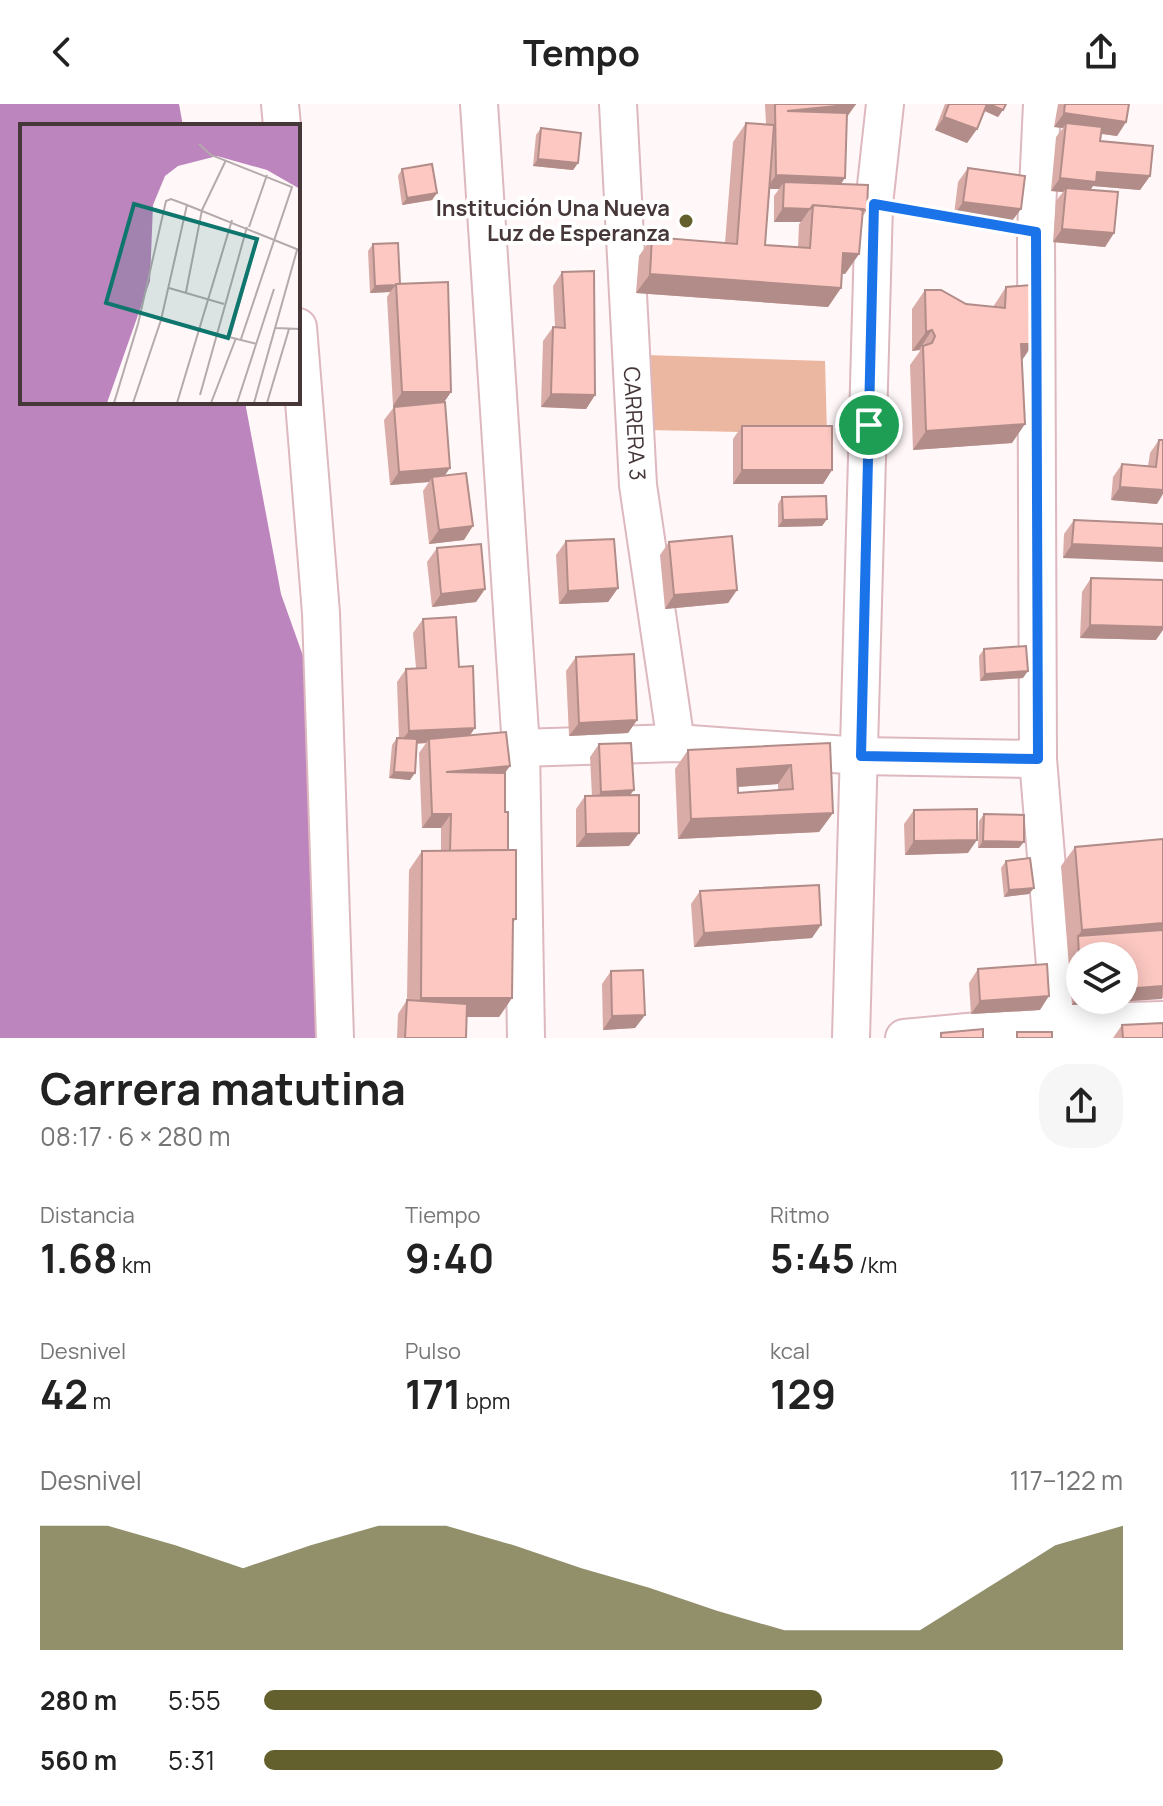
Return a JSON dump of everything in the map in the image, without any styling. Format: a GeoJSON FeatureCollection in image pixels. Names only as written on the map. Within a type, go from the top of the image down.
{"type":"FeatureCollection","features":[{"type":"Feature","properties":{"kind":"street"},"geometry":{"type":"LineString","coordinates":[[280,104],[282,124]]}},
{"type":"Feature","properties":{"kind":"street"},"geometry":{"type":"LineString","coordinates":[[479,104],[520,748],[526,1038]]}},
{"type":"Feature","properties":{"kind":"street","name":"CARRERA 3"},"geometry":{"type":"LineString","coordinates":[[618,104],[638,485],[676,743]]}},
{"type":"Feature","properties":{"kind":"street"},"geometry":{"type":"LineString","coordinates":[[851,1038],[874,204],[885,104]]}},
{"type":"Feature","properties":{"kind":"street"},"geometry":{"type":"LineString","coordinates":[[1042,104],[1036,232],[1038,759],[1061,1030]]}},
{"type":"Feature","properties":{"kind":"street"},"geometry":{"type":"LineString","coordinates":[[300,352],[321,613],[335,1038]]}},
{"type":"Feature","properties":{"kind":"street"},"geometry":{"type":"LineString","coordinates":[[520,748],[676,743],[861,756],[1038,759]]}},
{"type":"Feature","properties":{"kind":"street"},"geometry":{"type":"LineString","coordinates":[[904,1038],[1061,1030],[1163,1020]]}},
{"type":"Feature","properties":{"kind":"path"},"geometry":{"type":"LineString","coordinates":[[874,204],[1036,232]]}},
{"type":"Feature","properties":{"kind":"shaded area"},"geometry":{"type":"Polygon","coordinates":[[[0,104],[179,104],[183,124],[20,124],[20,404],[245,404],[281,594],[334,743],[327,1038],[0,1038],[0,104]]]}},
{"type":"Feature","properties":{"kind":"shaded area"},"geometry":{"type":"Polygon","coordinates":[[[646,355],[825,361],[827,434],[647,430],[646,355]]]}},
{"type":"Feature","properties":{"kind":"building"},"geometry":{"type":"Polygon","coordinates":[[[775,104],[856,104],[787,111],[847,113],[845,178],[776,175],[775,104]]]}},
{"type":"Feature","properties":{"kind":"building"},"geometry":{"type":"Polygon","coordinates":[[[949,104],[987,104],[977,129],[944,117],[949,104]]]}},
{"type":"Feature","properties":{"kind":"building"},"geometry":{"type":"Polygon","coordinates":[[[989,104],[1006,104],[1003,110],[989,104]]]}},
{"type":"Feature","properties":{"kind":"building"},"geometry":{"type":"Polygon","coordinates":[[[1065,104],[1129,104],[1126,122],[1064,113],[1065,104]]]}},
{"type":"Feature","properties":{"kind":"building"},"geometry":{"type":"Polygon","coordinates":[[[746,123],[774,125],[765,245],[810,248],[813,205],[863,209],[859,254],[843,253],[841,288],[650,274],[652,237],[737,244],[746,123]]]}},
{"type":"Feature","properties":{"kind":"building"},"geometry":{"type":"Polygon","coordinates":[[[1066,123],[1102,127],[1100,141],[1153,146],[1150,176],[1097,172],[1096,182],[1060,178],[1066,123]]]}},
{"type":"Feature","properties":{"kind":"building"},"geometry":{"type":"Polygon","coordinates":[[[541,128],[581,133],[578,163],[538,159],[541,128]]]}},
{"type":"Feature","properties":{"kind":"building"},"geometry":{"type":"Polygon","coordinates":[[[432,164],[437,193],[407,198],[402,169],[432,164]]]}},
{"type":"Feature","properties":{"kind":"building"},"geometry":{"type":"Polygon","coordinates":[[[968,168],[1025,176],[1021,209],[963,202],[968,168]]]}},
{"type":"Feature","properties":{"kind":"building"},"geometry":{"type":"Polygon","coordinates":[[[784,182],[868,185],[867,210],[813,205],[810,209],[783,208],[784,182]]]}},
{"type":"Feature","properties":{"kind":"building"},"geometry":{"type":"Polygon","coordinates":[[[1066,188],[1118,192],[1114,233],[1062,229],[1066,188]]]}},
{"type":"Feature","properties":{"kind":"building"},"geometry":{"type":"Polygon","coordinates":[[[398,243],[400,284],[375,286],[373,244],[398,243]]]}},
{"type":"Feature","properties":{"kind":"building"},"geometry":{"type":"Polygon","coordinates":[[[594,271],[595,395],[551,394],[553,327],[565,328],[562,272],[594,271]]]}},
{"type":"Feature","properties":{"kind":"building"},"geometry":{"type":"Polygon","coordinates":[[[448,282],[451,392],[402,392],[396,284],[448,282]]]}},
{"type":"Feature","properties":{"kind":"building"},"geometry":{"type":"Polygon","coordinates":[[[1031,285],[1033,344],[1021,344],[1025,424],[926,431],[923,346],[932,343],[935,336],[932,330],[926,332],[925,290],[941,290],[966,304],[1005,308],[1006,287],[1031,285]]]}},
{"type":"Feature","properties":{"kind":"building"},"geometry":{"type":"Polygon","coordinates":[[[445,402],[450,468],[399,472],[394,407],[445,402]]]}},
{"type":"Feature","properties":{"kind":"building"},"geometry":{"type":"Polygon","coordinates":[[[742,426],[832,426],[832,470],[742,470],[742,426]]]}},
{"type":"Feature","properties":{"kind":"building"},"geometry":{"type":"Polygon","coordinates":[[[1159,440],[1163,440],[1163,490],[1120,487],[1122,464],[1156,467],[1159,440]]]}},
{"type":"Feature","properties":{"kind":"building"},"geometry":{"type":"Polygon","coordinates":[[[466,473],[473,526],[439,530],[432,477],[466,473]]]}},
{"type":"Feature","properties":{"kind":"building"},"geometry":{"type":"Polygon","coordinates":[[[826,496],[827,519],[783,520],[782,497],[826,496]]]}},
{"type":"Feature","properties":{"kind":"building"},"geometry":{"type":"Polygon","coordinates":[[[1074,520],[1163,524],[1163,548],[1072,544],[1074,520]]]}},
{"type":"Feature","properties":{"kind":"building"},"geometry":{"type":"Polygon","coordinates":[[[732,536],[737,590],[674,595],[669,542],[732,536]]]}},
{"type":"Feature","properties":{"kind":"building"},"geometry":{"type":"Polygon","coordinates":[[[614,539],[618,588],[568,591],[566,541],[614,539]]]}},
{"type":"Feature","properties":{"kind":"building"},"geometry":{"type":"Polygon","coordinates":[[[481,544],[485,589],[441,594],[437,548],[481,544]]]}},
{"type":"Feature","properties":{"kind":"building"},"geometry":{"type":"Polygon","coordinates":[[[1091,578],[1163,580],[1163,627],[1090,625],[1091,578]]]}},
{"type":"Feature","properties":{"kind":"building"},"geometry":{"type":"Polygon","coordinates":[[[456,617],[459,667],[473,666],[475,728],[409,731],[406,669],[426,668],[423,619],[456,617]]]}},
{"type":"Feature","properties":{"kind":"building"},"geometry":{"type":"Polygon","coordinates":[[[1026,646],[1028,671],[985,674],[984,649],[1026,646]]]}},
{"type":"Feature","properties":{"kind":"building"},"geometry":{"type":"Polygon","coordinates":[[[634,654],[637,720],[579,723],[576,657],[634,654]]]}},
{"type":"Feature","properties":{"kind":"building"},"geometry":{"type":"Polygon","coordinates":[[[506,732],[510,766],[446,772],[505,773],[508,850],[450,851],[451,814],[432,814],[429,739],[506,732]]]}},
{"type":"Feature","properties":{"kind":"building"},"geometry":{"type":"Polygon","coordinates":[[[397,738],[417,739],[415,773],[394,772],[397,738]]]}},
{"type":"Feature","properties":{"kind":"building"},"geometry":{"type":"Polygon","coordinates":[[[631,743],[634,790],[601,792],[599,744],[631,743]]]}},
{"type":"Feature","properties":{"kind":"building"},"geometry":{"type":"Polygon","coordinates":[[[830,743],[833,813],[691,819],[688,750],[830,743]],[[791,765],[737,769],[738,793],[793,789],[791,765]]]}},
{"type":"Feature","properties":{"kind":"building"},"geometry":{"type":"Polygon","coordinates":[[[639,795],[639,833],[586,834],[585,796],[639,795]]]}},
{"type":"Feature","properties":{"kind":"building"},"geometry":{"type":"Polygon","coordinates":[[[977,809],[977,840],[914,841],[914,810],[977,809]]]}},
{"type":"Feature","properties":{"kind":"building"},"geometry":{"type":"Polygon","coordinates":[[[984,814],[1024,815],[1024,842],[983,841],[984,814]]]}},
{"type":"Feature","properties":{"kind":"building"},"geometry":{"type":"Polygon","coordinates":[[[1163,839],[1163,923],[1082,930],[1075,847],[1163,839]]]}},
{"type":"Feature","properties":{"kind":"building"},"geometry":{"type":"Polygon","coordinates":[[[516,850],[512,998],[421,998],[422,851],[516,850]]]}},
{"type":"Feature","properties":{"kind":"building"},"geometry":{"type":"Polygon","coordinates":[[[1030,858],[1034,888],[1009,890],[1006,861],[1030,858]]]}},
{"type":"Feature","properties":{"kind":"building"},"geometry":{"type":"Polygon","coordinates":[[[819,885],[821,925],[704,933],[700,891],[819,885]]]}},
{"type":"Feature","properties":{"kind":"building"},"geometry":{"type":"Polygon","coordinates":[[[1163,930],[1163,986],[1138,988],[1138,942],[1078,942],[1078,936],[1163,930]]]}},
{"type":"Feature","properties":{"kind":"building"},"geometry":{"type":"Polygon","coordinates":[[[1047,964],[1049,996],[980,1001],[978,969],[1047,964]]]}},
{"type":"Feature","properties":{"kind":"building"},"geometry":{"type":"Polygon","coordinates":[[[643,970],[645,1015],[612,1016],[611,971],[643,970]]]}},
{"type":"Feature","properties":{"kind":"building"},"geometry":{"type":"Polygon","coordinates":[[[407,1000],[467,1004],[466,1038],[405,1038],[407,1000]]]}},
{"type":"Feature","properties":{"kind":"building"},"geometry":{"type":"Polygon","coordinates":[[[1163,1023],[1163,1038],[1123,1038],[1122,1025],[1163,1023]]]}},
{"type":"Feature","properties":{"kind":"building"},"geometry":{"type":"Polygon","coordinates":[[[983,1029],[983,1038],[941,1038],[941,1033],[983,1029]]]}},
{"type":"Feature","properties":{"kind":"building"},"geometry":{"type":"Polygon","coordinates":[[[1017,1032],[1052,1032],[1052,1038],[1017,1038],[1017,1032]]]}},
{"type":"Feature","properties":{"kind":"place","name":"Institución Una Nueva Luz de Esperanza"},"geometry":{"type":"Point","coordinates":[686,221]}},
{"type":"Feature","properties":{"kind":"route"},"geometry":{"type":"LineString","coordinates":[[874,204],[1036,232],[1038,759],[861,756],[869,425],[874,204]]}}]}
